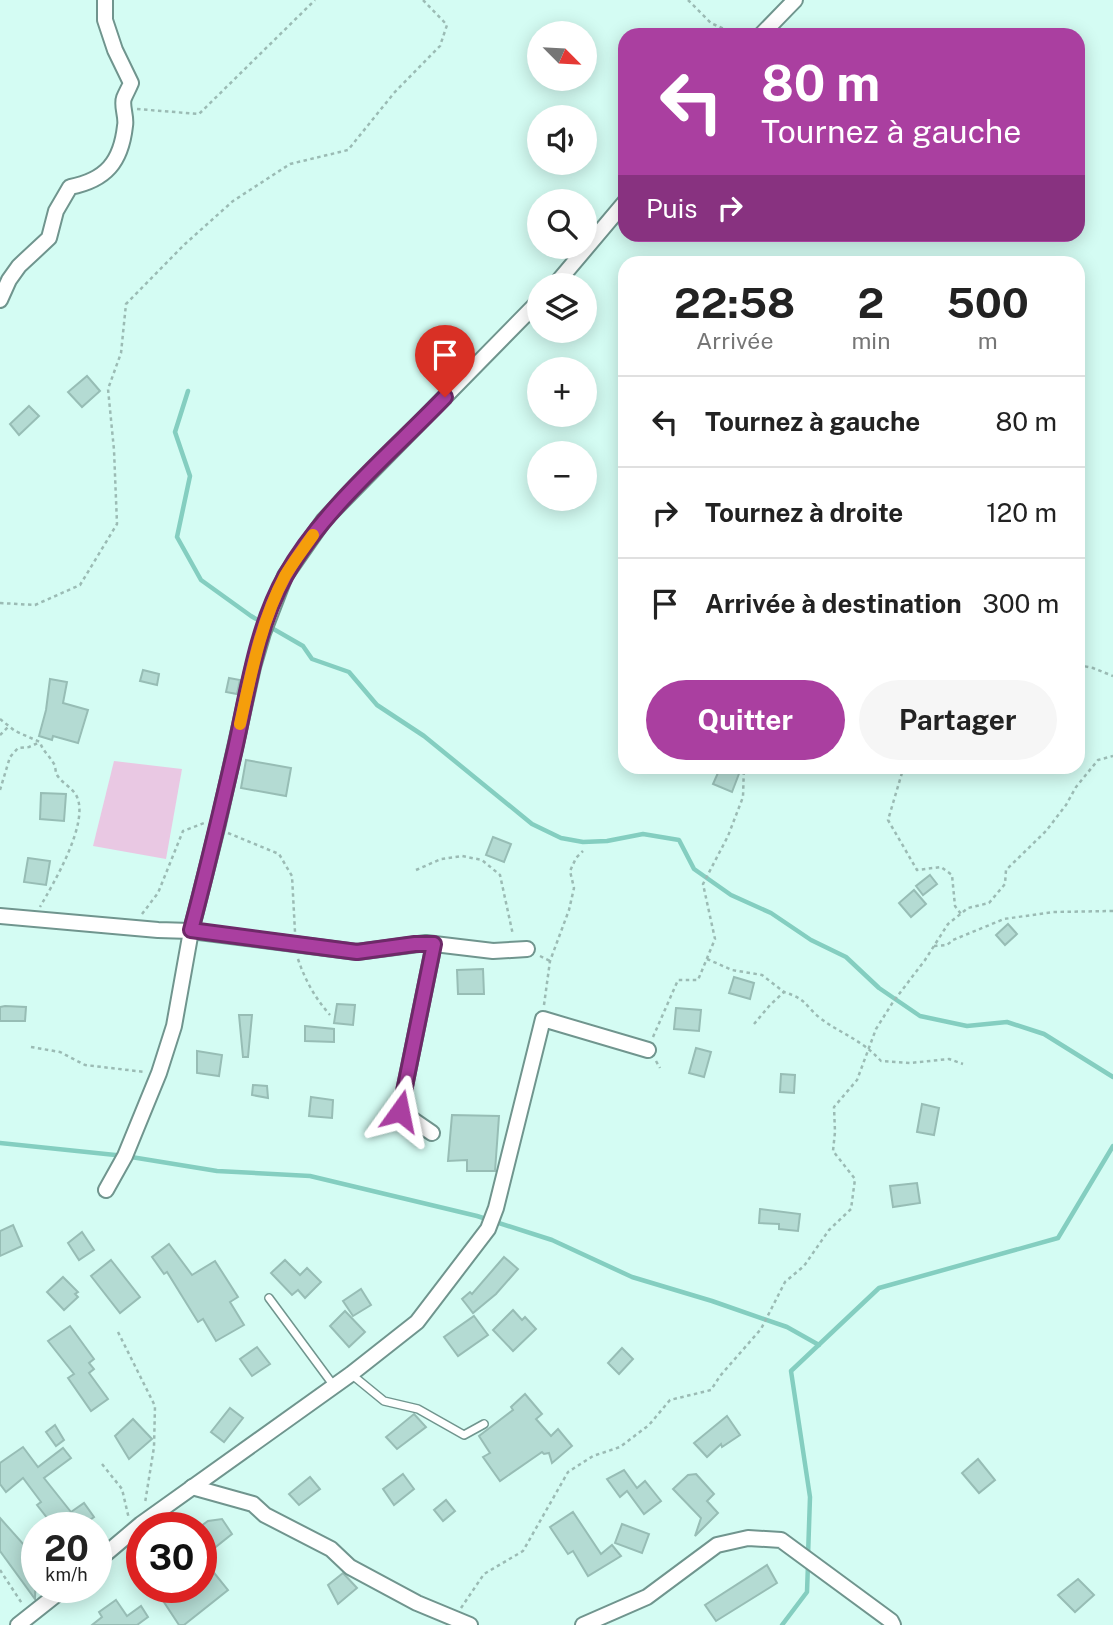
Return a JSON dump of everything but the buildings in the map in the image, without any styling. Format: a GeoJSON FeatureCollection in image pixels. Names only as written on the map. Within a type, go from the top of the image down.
{"type":"FeatureCollection","features":[{"type":"Feature","properties":{"kind":"street"},"geometry":{"type":"LineString","coordinates":[[0,300],[19,266],[49,238],[56,211],[70,187],[82,185],[107,172],[114,162],[126,125],[123,99],[131,83],[115,50],[106,20],[105,0]]}},
{"type":"Feature","properties":{"kind":"street"},"geometry":{"type":"LineString","coordinates":[[768,28],[795,0]]}},
{"type":"Feature","properties":{"kind":"street"},"geometry":{"type":"LineString","coordinates":[[565,273],[618,210]]}},
{"type":"Feature","properties":{"kind":"street"},"geometry":{"type":"LineString","coordinates":[[106,1190],[125,1156],[159,1073],[174,1027],[191,930],[253,667],[262,633],[285,576],[324,520],[527,313]]}},
{"type":"Feature","properties":{"kind":"street"},"geometry":{"type":"LineString","coordinates":[[0,916],[191,930],[357,952],[415,944],[493,951],[527,949]]}},
{"type":"Feature","properties":{"kind":"street"},"geometry":{"type":"LineString","coordinates":[[432,1133],[400,1111],[434,944]]}},
{"type":"Feature","properties":{"kind":"street"},"geometry":{"type":"LineString","coordinates":[[158,1512],[351,1374],[417,1322],[488,1229],[496,1208],[542,1019],[648,1050]]}},
{"type":"Feature","properties":{"kind":"street"},"geometry":{"type":"LineString","coordinates":[[192,1487],[253,1504],[265,1515],[331,1549],[350,1567],[417,1603],[470,1625]]}},
{"type":"Feature","properties":{"kind":"street"},"geometry":{"type":"LineString","coordinates":[[112,1548],[126,1536]]}},
{"type":"Feature","properties":{"kind":"street"},"geometry":{"type":"LineString","coordinates":[[583,1625],[600,1622],[647,1597],[717,1545],[748,1538],[781,1541],[893,1625]]}},
{"type":"Feature","properties":{"kind":"street"},"geometry":{"type":"LineString","coordinates":[[23,1622],[46,1603]]}},
{"type":"Feature","properties":{"kind":"lane"},"geometry":{"type":"LineString","coordinates":[[269,1298],[334,1386]]}},
{"type":"Feature","properties":{"kind":"lane"},"geometry":{"type":"LineString","coordinates":[[351,1374],[384,1401],[418,1409],[464,1435],[484,1424]]}},
{"type":"Feature","properties":{"kind":"path"},"geometry":{"type":"LineString","coordinates":[[124,108],[199,114],[315,0]]}},
{"type":"Feature","properties":{"kind":"path"},"geometry":{"type":"LineString","coordinates":[[0,603],[35,605],[80,586],[117,524],[108,389],[121,353],[127,304],[185,244],[233,201],[290,164],[348,150],[394,93],[440,46],[447,26],[422,0]]}},
{"type":"Feature","properties":{"kind":"path"},"geometry":{"type":"LineString","coordinates":[[688,0],[711,23],[722,28]]}},
{"type":"Feature","properties":{"kind":"path"},"geometry":{"type":"LineString","coordinates":[[1085,666],[1113,676]]}},
{"type":"Feature","properties":{"kind":"path"},"geometry":{"type":"LineString","coordinates":[[0,719],[40,742],[54,763],[57,774],[77,797],[79,819],[74,837],[55,882],[33,920]]}},
{"type":"Feature","properties":{"kind":"path"},"geometry":{"type":"LineString","coordinates":[[0,735],[9,726]]}},
{"type":"Feature","properties":{"kind":"path"},"geometry":{"type":"LineString","coordinates":[[0,790],[10,757],[18,748],[40,742]]}},
{"type":"Feature","properties":{"kind":"path"},"geometry":{"type":"LineString","coordinates":[[454,1619],[484,1574],[523,1551],[568,1472],[593,1456],[620,1447],[649,1425],[670,1400],[710,1390],[761,1329],[785,1282],[804,1266],[828,1230],[851,1209],[855,1179],[832,1151],[835,1132],[834,1107],[857,1080],[876,1029],[948,924],[968,908],[989,903],[1004,884],[1006,870],[1046,831],[1098,760],[1113,756]]}},
{"type":"Feature","properties":{"kind":"path"},"geometry":{"type":"LineString","coordinates":[[660,1068],[648,1050],[678,980],[698,980],[715,939],[703,884],[743,797],[744,774]]}},
{"type":"Feature","properties":{"kind":"path"},"geometry":{"type":"LineString","coordinates":[[902,774],[888,820],[917,870],[941,867],[952,875],[955,906],[961,914]]}},
{"type":"Feature","properties":{"kind":"path"},"geometry":{"type":"LineString","coordinates":[[131,927],[158,893],[183,831],[205,822],[218,824],[231,835],[279,855],[292,876],[296,925],[293,944],[304,977],[319,1003],[330,1015]]}},
{"type":"Feature","properties":{"kind":"path"},"geometry":{"type":"LineString","coordinates":[[542,1019],[550,961],[569,910],[573,888],[570,871],[583,851]]}},
{"type":"Feature","properties":{"kind":"path"},"geometry":{"type":"LineString","coordinates":[[416,870],[441,859],[462,856],[482,860],[500,875],[514,938],[527,949],[550,961]]}},
{"type":"Feature","properties":{"kind":"path"},"geometry":{"type":"LineString","coordinates":[[934,946],[947,945],[1004,919],[1053,912],[1113,911]]}},
{"type":"Feature","properties":{"kind":"path"},"geometry":{"type":"LineString","coordinates":[[706,958],[732,970],[762,975],[784,992],[802,999],[819,1017],[869,1048],[881,1060],[910,1063],[949,1059],[963,1064]]}},
{"type":"Feature","properties":{"kind":"path"},"geometry":{"type":"LineString","coordinates":[[754,1024],[784,992]]}},
{"type":"Feature","properties":{"kind":"path"},"geometry":{"type":"LineString","coordinates":[[31,1047],[60,1052],[85,1065],[159,1073]]}},
{"type":"Feature","properties":{"kind":"path"},"geometry":{"type":"LineString","coordinates":[[118,1332],[155,1406],[154,1447],[140,1512]]}},
{"type":"Feature","properties":{"kind":"path"},"geometry":{"type":"LineString","coordinates":[[102,1464],[122,1489],[130,1512]]}},
{"type":"Feature","properties":{"kind":"path"},"geometry":{"type":"LineString","coordinates":[[0,1570],[22,1601],[23,1622]]}},
{"type":"Feature","properties":{"kind":"shaded area"},"geometry":{"type":"Polygon","coordinates":[[[114,761],[182,769],[166,859],[93,846],[114,761]]]}},
{"type":"Feature","properties":{"kind":"waterway"},"geometry":{"type":"LineString","coordinates":[[188,391],[175,432],[190,476],[177,537],[201,580],[251,616],[303,646],[312,659],[349,672],[377,705],[424,736],[532,824],[561,838],[583,842],[607,841],[643,834],[679,840],[694,869],[731,895],[771,913],[811,940],[846,957],[879,988],[920,1016],[967,1026],[1007,1022],[1044,1034],[1113,1077]]}},
{"type":"Feature","properties":{"kind":"waterway"},"geometry":{"type":"LineString","coordinates":[[0,1143],[125,1156],[217,1171],[310,1176],[477,1216],[552,1240],[632,1277],[787,1327],[819,1345]]}},
{"type":"Feature","properties":{"kind":"waterway"},"geometry":{"type":"LineString","coordinates":[[808,1556],[810,1497],[791,1371],[879,1288],[1058,1238],[1113,1146]]}},
{"type":"Feature","properties":{"kind":"waterway"},"geometry":{"type":"LineString","coordinates":[[782,1625],[807,1592],[808,1564]]}},
{"type":"Feature","properties":{"kind":"slow traffic"},"geometry":{"type":"LineString","coordinates":[[240,724],[262,633],[285,576],[313,535]]}},
{"type":"Feature","properties":{"kind":"route"},"geometry":{"type":"LineString","coordinates":[[400,1111],[434,944],[357,952],[191,930],[262,633],[285,576],[324,520],[445,397]]}}]}
